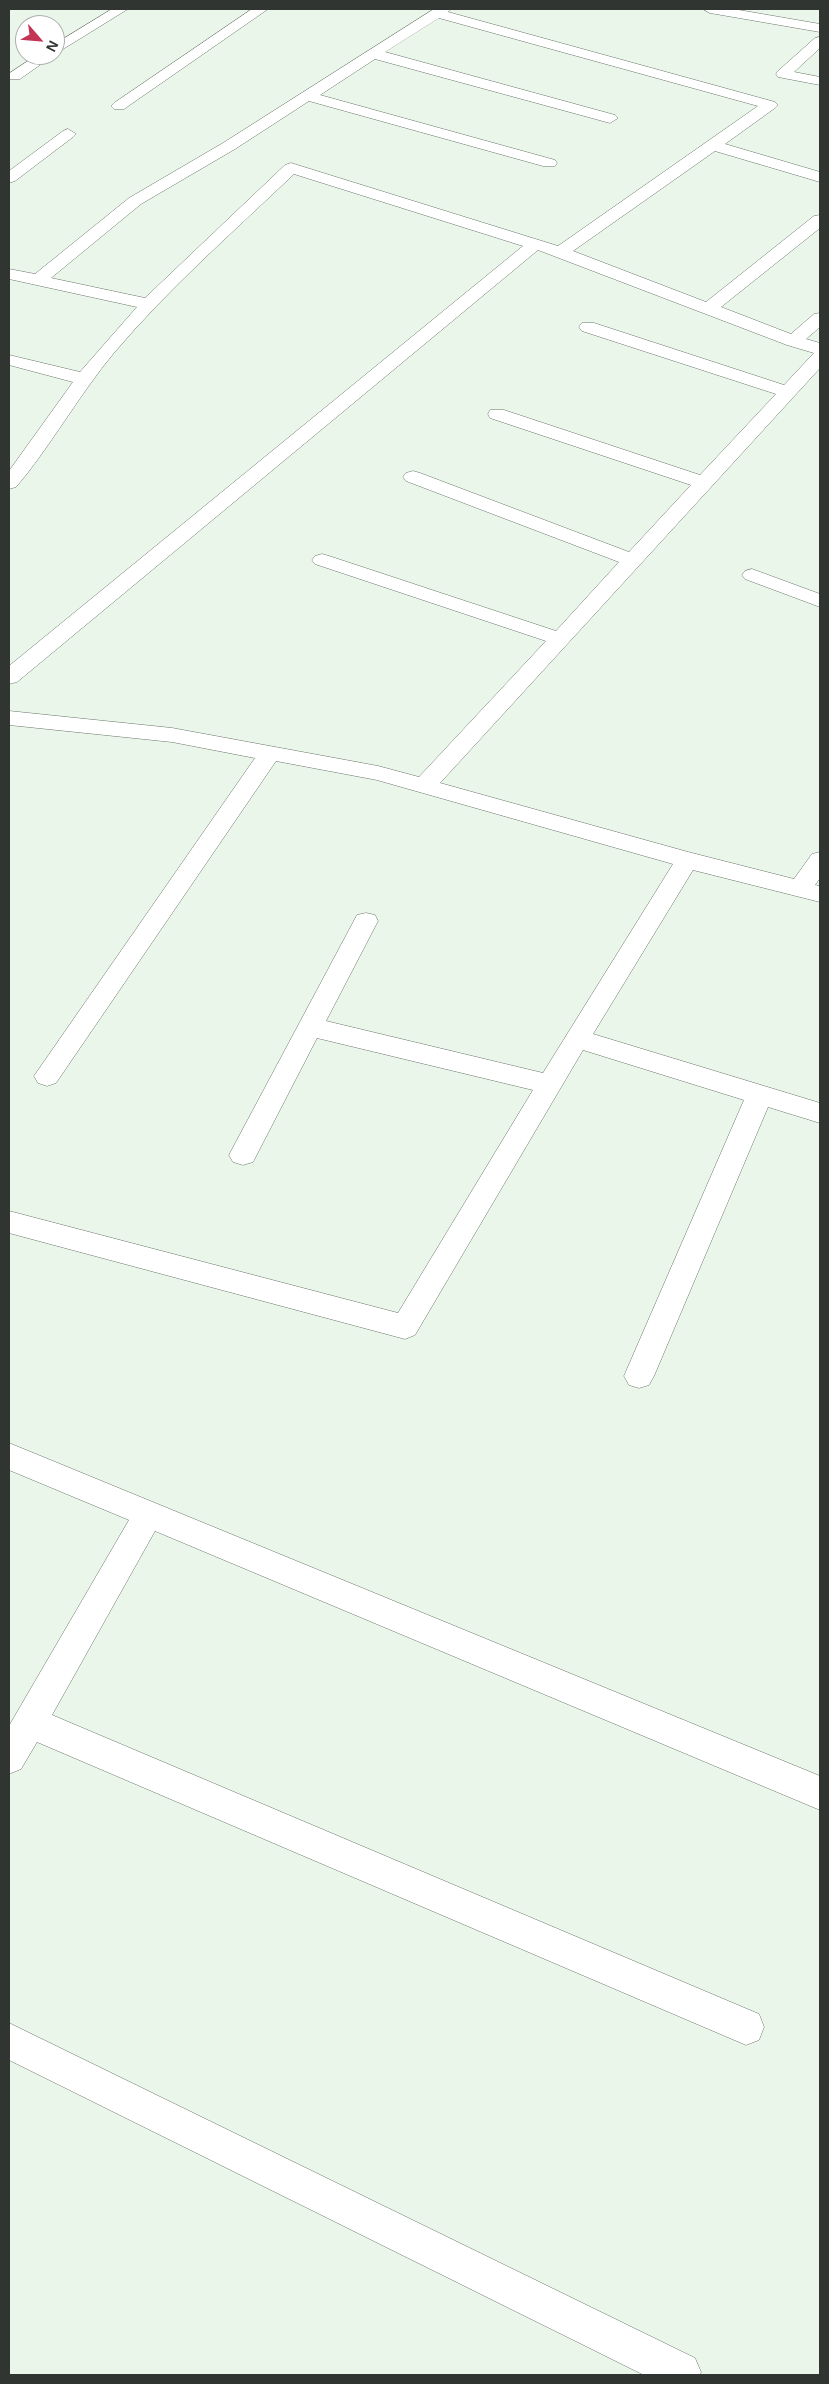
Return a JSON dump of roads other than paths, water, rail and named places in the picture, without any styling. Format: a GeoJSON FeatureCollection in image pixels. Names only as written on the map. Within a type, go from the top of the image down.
{"type":"FeatureCollection","features":[{"type":"Feature","properties":{"kind":"street"},"geometry":{"type":"LineString","coordinates":[[65,44],[121,9]]}},
{"type":"Feature","properties":{"kind":"street"},"geometry":{"type":"LineString","coordinates":[[119,106],[261,9]]}},
{"type":"Feature","properties":{"kind":"street"},"geometry":{"type":"LineString","coordinates":[[720,10],[820,28]]}},
{"type":"Feature","properties":{"kind":"street"},"geometry":{"type":"LineString","coordinates":[[37,281],[135,201],[376,54],[440,11],[770,105],[560,252]]}},
{"type":"Feature","properties":{"kind":"street"},"geometry":{"type":"LineString","coordinates":[[820,41],[783,74],[820,81]]}},
{"type":"Feature","properties":{"kind":"street"},"geometry":{"type":"LineString","coordinates":[[376,54],[610,118]]}},
{"type":"Feature","properties":{"kind":"street"},"geometry":{"type":"LineString","coordinates":[[15,76],[32,65]]}},
{"type":"Feature","properties":{"kind":"street"},"geometry":{"type":"LineString","coordinates":[[308,96],[548,163]]}},
{"type":"Feature","properties":{"kind":"street"},"geometry":{"type":"LineString","coordinates":[[9,178],[68,134]]}},
{"type":"Feature","properties":{"kind":"street"},"geometry":{"type":"LineString","coordinates":[[713,145],[820,177]]}},
{"type":"Feature","properties":{"kind":"street"},"geometry":{"type":"LineString","coordinates":[[9,483],[28,461],[84,379],[149,304],[291,168],[560,252],[793,341],[820,349]]}},
{"type":"Feature","properties":{"kind":"street"},"geometry":{"type":"LineString","coordinates":[[708,308],[820,220]]}},
{"type":"Feature","properties":{"kind":"street"},"geometry":{"type":"LineString","coordinates":[[9,677],[535,244]]}},
{"type":"Feature","properties":{"kind":"street"},"geometry":{"type":"LineString","coordinates":[[9,274],[149,304]]}},
{"type":"Feature","properties":{"kind":"street"},"geometry":{"type":"LineString","coordinates":[[793,341],[820,318]]}},
{"type":"Feature","properties":{"kind":"street"},"geometry":{"type":"LineString","coordinates":[[588,327],[788,392]]}},
{"type":"Feature","properties":{"kind":"street"},"geometry":{"type":"LineString","coordinates":[[424,786],[820,358]]}},
{"type":"Feature","properties":{"kind":"street"},"geometry":{"type":"LineString","coordinates":[[9,360],[84,379]]}},
{"type":"Feature","properties":{"kind":"street"},"geometry":{"type":"LineString","coordinates":[[496,414],[704,483]]}},
{"type":"Feature","properties":{"kind":"street"},"geometry":{"type":"LineString","coordinates":[[9,456],[28,461]]}},
{"type":"Feature","properties":{"kind":"street"},"geometry":{"type":"LineString","coordinates":[[413,477],[632,560]]}},
{"type":"Feature","properties":{"kind":"street"},"geometry":{"type":"LineString","coordinates":[[322,560],[560,638]]}},
{"type":"Feature","properties":{"kind":"street"},"geometry":{"type":"LineString","coordinates":[[752,575],[820,601]]}},
{"type":"Feature","properties":{"kind":"street"},"geometry":{"type":"LineString","coordinates":[[9,718],[172,735],[378,773],[687,860],[810,892],[820,860]]}},
{"type":"Feature","properties":{"kind":"street"},"geometry":{"type":"LineString","coordinates":[[47,1076],[270,753]]}},
{"type":"Feature","properties":{"kind":"street"},"geometry":{"type":"LineString","coordinates":[[9,1222],[405,1327],[687,860]]}},
{"type":"Feature","properties":{"kind":"street"},"geometry":{"type":"LineString","coordinates":[[243,1155],[366,921]]}},
{"type":"Feature","properties":{"kind":"street"},"geometry":{"type":"LineString","coordinates":[[310,1027],[550,1084]]}},
{"type":"Feature","properties":{"kind":"street"},"geometry":{"type":"LineString","coordinates":[[578,1039],[820,1113]]}},
{"type":"Feature","properties":{"kind":"street"},"geometry":{"type":"LineString","coordinates":[[639,1376],[760,1094]]}},
{"type":"Feature","properties":{"kind":"street"},"geometry":{"type":"LineString","coordinates":[[9,1456],[820,1793]]}},
{"type":"Feature","properties":{"kind":"street"},"geometry":{"type":"LineString","coordinates":[[9,1758],[148,1515]]}},
{"type":"Feature","properties":{"kind":"street"},"geometry":{"type":"LineString","coordinates":[[29,1722],[746,2027]]}},
{"type":"Feature","properties":{"kind":"street"},"geometry":{"type":"LineString","coordinates":[[9,2041],[681,2372]]}}]}
